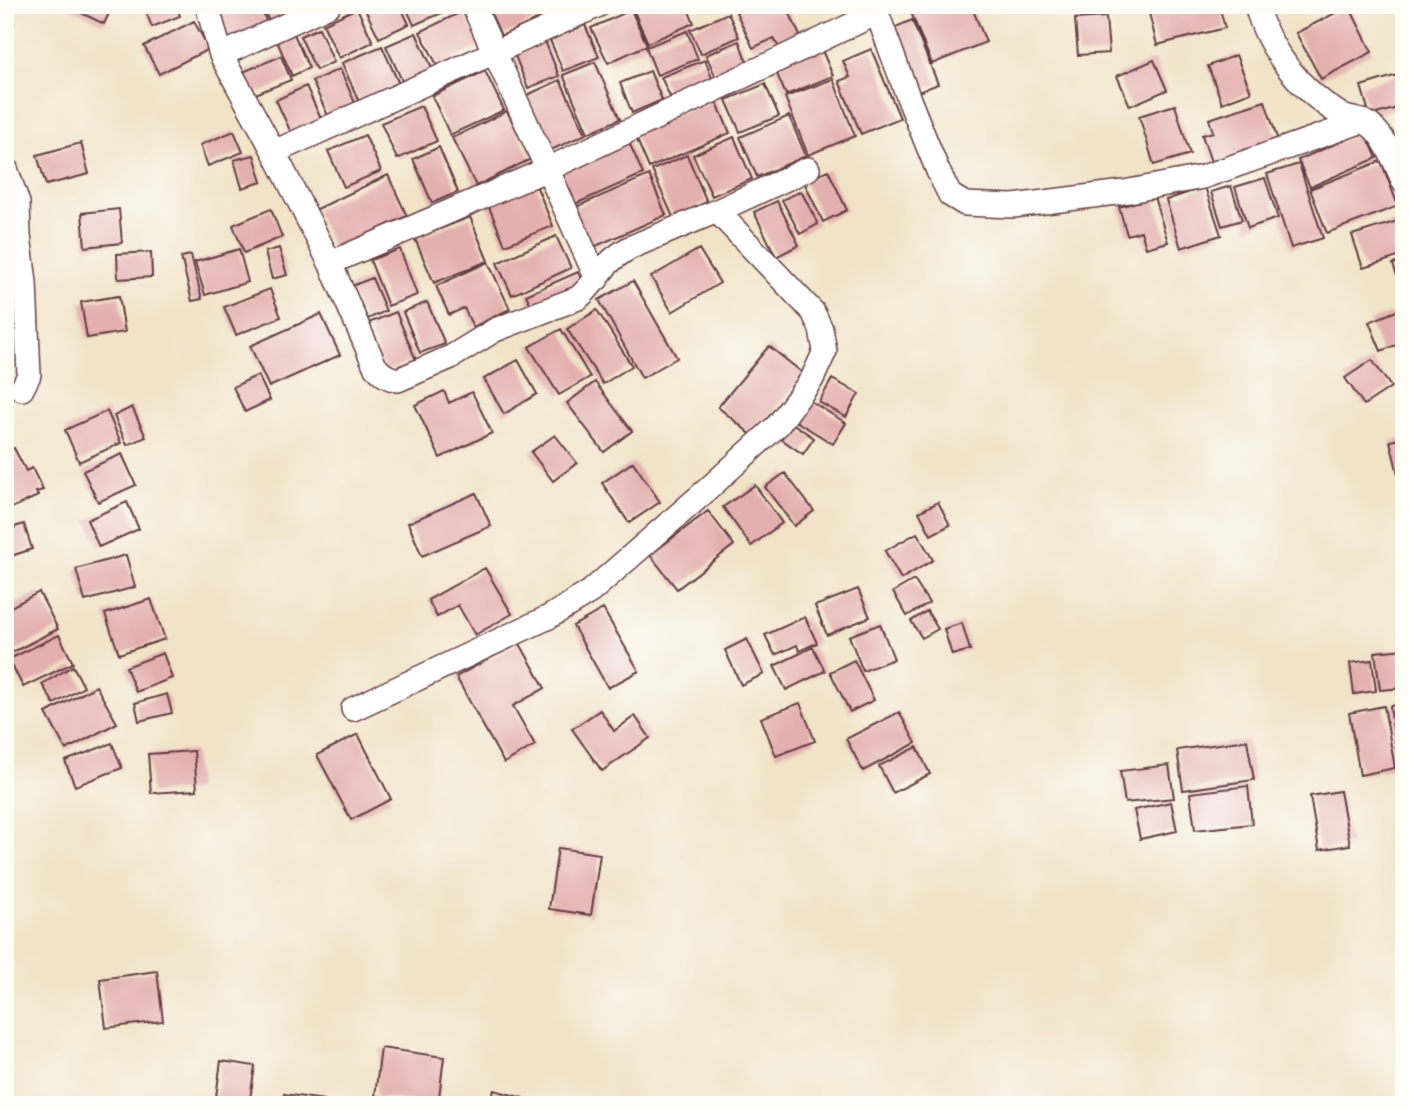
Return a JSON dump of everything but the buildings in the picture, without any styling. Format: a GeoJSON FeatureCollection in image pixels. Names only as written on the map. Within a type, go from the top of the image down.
{"type":"FeatureCollection","features":[{"type":"Feature","properties":{"kind":"street"},"geometry":{"type":"LineString","coordinates":[[206,5],[221,55],[330,263],[375,366],[390,379],[398,380],[451,357],[495,330],[578,298],[618,254],[808,169]]}},
{"type":"Feature","properties":{"kind":"street"},"geometry":{"type":"LineString","coordinates":[[221,55],[329,5]]}},
{"type":"Feature","properties":{"kind":"street"},"geometry":{"type":"LineString","coordinates":[[473,5],[597,279]]}},
{"type":"Feature","properties":{"kind":"street"},"geometry":{"type":"LineString","coordinates":[[274,152],[599,5]]}},
{"type":"Feature","properties":{"kind":"street"},"geometry":{"type":"LineString","coordinates":[[1256,5],[1267,34],[1300,83],[1314,97],[1344,117],[1372,126],[1382,139],[1404,182]]}},
{"type":"Feature","properties":{"kind":"street"},"geometry":{"type":"LineString","coordinates":[[330,263],[548,169],[875,9],[938,171],[950,195],[965,204],[1013,206],[1124,192],[1203,177],[1363,121]]}},
{"type":"Feature","properties":{"kind":"street"},"geometry":{"type":"LineString","coordinates":[[5,166],[18,203],[25,282],[29,375],[22,388]]}},
{"type":"Feature","properties":{"kind":"street"},"geometry":{"type":"LineString","coordinates":[[353,709],[549,617],[590,592],[778,425],[812,379],[825,351],[821,329],[813,312],[718,211]]}}]}
